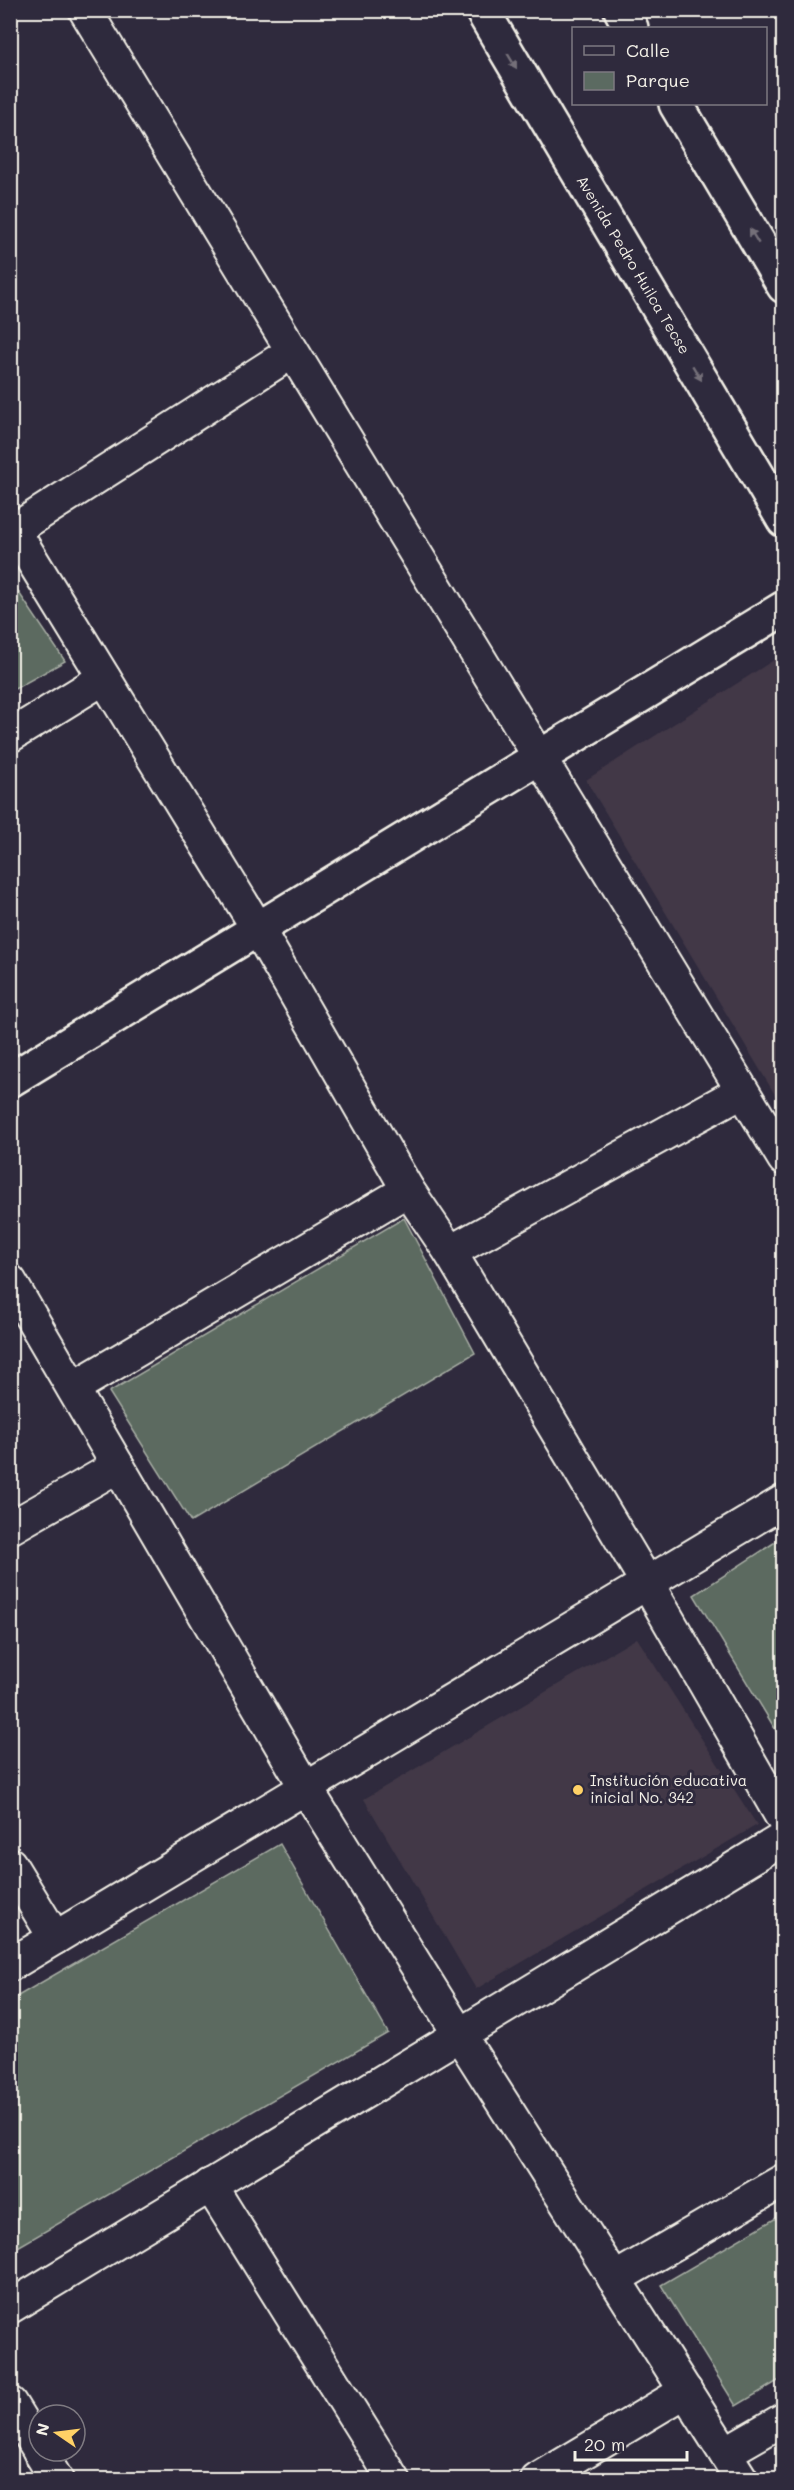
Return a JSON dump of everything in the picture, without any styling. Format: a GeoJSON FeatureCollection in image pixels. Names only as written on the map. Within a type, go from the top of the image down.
{"type":"FeatureCollection","features":[{"type":"Feature","properties":{"kind":"main road","name":"Avenida Pedro Huilca Tecse"},"geometry":{"type":"LineString","coordinates":[[482,10],[783,520]]}},
{"type":"Feature","properties":{"kind":"main road"},"geometry":{"type":"LineString","coordinates":[[621,10],[630,27]]}},
{"type":"Feature","properties":{"kind":"main road"},"geometry":{"type":"LineString","coordinates":[[677,105],[783,286]]}},
{"type":"Feature","properties":{"kind":"main road"},"geometry":{"type":"LineString","coordinates":[[10,1080],[783,608]]}},
{"type":"Feature","properties":{"kind":"street"},"geometry":{"type":"LineString","coordinates":[[84,10],[783,1159]]}},
{"type":"Feature","properties":{"kind":"street"},"geometry":{"type":"LineString","coordinates":[[292,352],[12,527],[258,929],[408,1190],[450,1252],[647,1583],[783,1821]]}},
{"type":"Feature","properties":{"kind":"street"},"geometry":{"type":"LineString","coordinates":[[10,736],[104,678]]}},
{"type":"Feature","properties":{"kind":"street"},"geometry":{"type":"LineString","coordinates":[[450,1252],[742,1091]]}},
{"type":"Feature","properties":{"kind":"street"},"geometry":{"type":"LineString","coordinates":[[73,1388],[408,1190]]}},
{"type":"Feature","properties":{"kind":"street"},"geometry":{"type":"LineString","coordinates":[[10,1281],[306,1788],[742,2480]]}},
{"type":"Feature","properties":{"kind":"street"},"geometry":{"type":"LineString","coordinates":[[10,1528],[118,1466]]}},
{"type":"Feature","properties":{"kind":"street"},"geometry":{"type":"LineString","coordinates":[[10,1965],[783,1500]]}},
{"type":"Feature","properties":{"kind":"street"},"geometry":{"type":"LineString","coordinates":[[10,2307],[783,1838]]}},
{"type":"Feature","properties":{"kind":"street"},"geometry":{"type":"LineString","coordinates":[[10,1864],[55,1938]]}},
{"type":"Feature","properties":{"kind":"street"},"geometry":{"type":"LineString","coordinates":[[614,2279],[783,2180]]}},
{"type":"Feature","properties":{"kind":"street"},"geometry":{"type":"LineString","coordinates":[[210,2185],[394,2480]]}},
{"type":"Feature","properties":{"kind":"street"},"geometry":{"type":"LineString","coordinates":[[537,2480],[686,2391]]}},
{"type":"Feature","properties":{"kind":"street"},"geometry":{"type":"LineString","coordinates":[[10,2403],[27,2431]]}},
{"type":"Feature","properties":{"kind":"street"},"geometry":{"type":"LineString","coordinates":[[724,2453],[783,2419]]}},
{"type":"Feature","properties":{"kind":"street"},"geometry":{"type":"LineString","coordinates":[[46,2463],[57,2480]]}},
{"type":"Feature","properties":{"kind":"shaded area"},"geometry":{"type":"Polygon","coordinates":[[[783,654],[783,1108],[586,780],[783,654]]]}},
{"type":"Feature","properties":{"kind":"shaded area"},"geometry":{"type":"Polygon","coordinates":[[[637,1638],[757,1825],[476,1989],[364,1799],[637,1638]]]}},
{"type":"Feature","properties":{"kind":"green space"},"geometry":{"type":"Polygon","coordinates":[[[11,581],[65,661],[10,691],[11,581]]]}},
{"type":"Feature","properties":{"kind":"green space"},"geometry":{"type":"Polygon","coordinates":[[[404,1218],[475,1353],[191,1522],[109,1392],[404,1218]]]}},
{"type":"Feature","properties":{"kind":"green space"},"geometry":{"type":"Polygon","coordinates":[[[783,1537],[783,1742],[694,1595],[783,1537]]]}},
{"type":"Feature","properties":{"kind":"green space"},"geometry":{"type":"Polygon","coordinates":[[[280,1844],[388,2033],[11,2251],[11,2000],[280,1844]]]}},
{"type":"Feature","properties":{"kind":"green space"},"geometry":{"type":"Polygon","coordinates":[[[783,2214],[783,2378],[736,2406],[661,2285],[783,2214]]]}},
{"type":"Feature","properties":{"kind":"place","name":"Institución educativa inicial No. 342"},"geometry":{"type":"Point","coordinates":[578,1790]}}]}
